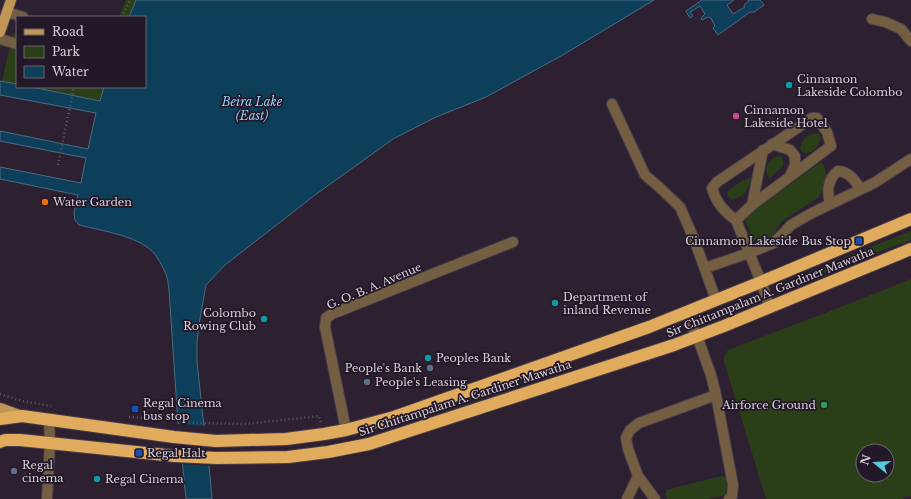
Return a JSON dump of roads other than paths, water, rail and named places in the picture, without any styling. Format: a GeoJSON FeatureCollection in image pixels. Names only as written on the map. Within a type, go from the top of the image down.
{"type":"FeatureCollection","features":[{"type":"Feature","properties":{"kind":"highway","name":"Sir Chittampalam A. Gardiner Mawatha"},"geometry":{"type":"LineString","coordinates":[[0,419],[22,416],[174,437],[216,441],[286,439],[346,430],[394,417],[649,327],[911,219]]}},
{"type":"Feature","properties":{"kind":"highway","name":"Sir Chittampalam A. Gardiner Mawatha"},"geometry":{"type":"LineString","coordinates":[[2,440],[20,440],[175,456],[217,458],[288,457],[328,452],[369,444],[674,345],[770,308],[911,249]]}},
{"type":"Feature","properties":{"kind":"main road"},"geometry":{"type":"LineString","coordinates":[[0,32],[11,0]]}},
{"type":"Feature","properties":{"kind":"main road"},"geometry":{"type":"LineString","coordinates":[[0,408],[22,416]]}},
{"type":"Feature","properties":{"kind":"street"},"geometry":{"type":"LineString","coordinates":[[7,12],[21,16]]}},
{"type":"Feature","properties":{"kind":"street"},"geometry":{"type":"LineString","coordinates":[[872,19],[885,22],[901,29],[911,41]]}},
{"type":"Feature","properties":{"kind":"street"},"geometry":{"type":"LineString","coordinates":[[0,39],[16,44]]}},
{"type":"Feature","properties":{"kind":"street"},"geometry":{"type":"LineString","coordinates":[[612,104],[645,175],[680,206],[694,239],[716,300]]}},
{"type":"Feature","properties":{"kind":"street"},"geometry":{"type":"LineString","coordinates":[[736,220],[752,205],[831,146],[827,132],[817,118],[812,118],[768,147],[717,182],[712,188],[714,197],[720,206],[727,214],[736,220],[770,308]]}},
{"type":"Feature","properties":{"kind":"street"},"geometry":{"type":"LineString","coordinates":[[768,147],[790,150],[796,156],[795,165],[790,178]]}},
{"type":"Feature","properties":{"kind":"street"},"geometry":{"type":"LineString","coordinates":[[752,205],[768,147]]}},
{"type":"Feature","properties":{"kind":"street"},"geometry":{"type":"LineString","coordinates":[[704,268],[774,243],[791,225],[812,213],[874,183],[911,159]]}},
{"type":"Feature","properties":{"kind":"street"},"geometry":{"type":"LineString","coordinates":[[830,204],[827,193],[833,175],[838,171],[845,172],[850,175],[861,189]]}},
{"type":"Feature","properties":{"kind":"street","name":"G. O. B. A. Avenue"},"geometry":{"type":"LineString","coordinates":[[346,430],[324,327],[326,318],[332,314],[513,242]]}},
{"type":"Feature","properties":{"kind":"street"},"geometry":{"type":"LineString","coordinates":[[685,312],[697,336],[711,375],[716,396],[733,485],[732,496],[729,499]]}},
{"type":"Feature","properties":{"kind":"street"},"geometry":{"type":"LineString","coordinates":[[654,499],[638,476],[628,449],[626,438],[630,430],[639,423],[716,396]]}},
{"type":"Feature","properties":{"kind":"street"},"geometry":{"type":"LineString","coordinates":[[47,499],[50,443],[49,419]]}},
{"type":"Feature","properties":{"kind":"street"},"geometry":{"type":"LineString","coordinates":[[627,499],[638,476]]}},
{"type":"Feature","properties":{"kind":"water","name":"Beira Lake (East)"},"geometry":{"type":"Polygon","coordinates":[[[136,0],[654,0],[561,56],[486,97],[436,117],[393,139],[315,195],[225,265],[206,285],[197,342],[197,361],[212,499],[186,499],[177,409],[169,290],[167,276],[160,261],[150,249],[132,239],[114,233],[79,225],[75,220],[74,213],[78,195],[0,179],[0,167],[81,183],[86,158],[0,141],[0,131],[88,149],[96,113],[0,95],[0,81],[16,84],[16,88],[37,88],[100,101],[104,88],[146,88],[146,16],[129,16],[136,0]]]}},
{"type":"Feature","properties":{"kind":"water"},"geometry":{"type":"Polygon","coordinates":[[[702,0],[734,0],[727,5],[733,14],[745,7],[744,5],[749,1],[748,0],[760,0],[764,5],[754,12],[750,12],[718,35],[713,28],[715,26],[711,18],[708,17],[702,20],[701,18],[705,14],[700,6],[690,12],[693,16],[690,18],[686,11],[702,0]]]}},
{"type":"Feature","properties":{"kind":"place","name":"Cinnamon Lakeside Colombo"},"geometry":{"type":"Point","coordinates":[789,85]}},
{"type":"Feature","properties":{"kind":"place","name":"Cinnamon Lakeside Hotel"},"geometry":{"type":"Point","coordinates":[736,116]}},
{"type":"Feature","properties":{"kind":"place","name":"Water Garden"},"geometry":{"type":"Point","coordinates":[45,202]}},
{"type":"Feature","properties":{"kind":"place","name":"Cinnamon Lakeside Bus Stop"},"geometry":{"type":"Point","coordinates":[859,241]}},
{"type":"Feature","properties":{"kind":"place","name":"Department of inland Revenue"},"geometry":{"type":"Point","coordinates":[555,303]}},
{"type":"Feature","properties":{"kind":"place","name":"Colombo Rowing Club"},"geometry":{"type":"Point","coordinates":[264,319]}},
{"type":"Feature","properties":{"kind":"place","name":"Peoples Bank"},"geometry":{"type":"Point","coordinates":[428,358]}},
{"type":"Feature","properties":{"kind":"place","name":"People's Bank"},"geometry":{"type":"Point","coordinates":[430,368]}},
{"type":"Feature","properties":{"kind":"place","name":"People's Leasing"},"geometry":{"type":"Point","coordinates":[367,382]}},
{"type":"Feature","properties":{"kind":"place","name":"Airforce Ground"},"geometry":{"type":"Point","coordinates":[824,405]}},
{"type":"Feature","properties":{"kind":"place","name":"Regal Cinema bus stop"},"geometry":{"type":"Point","coordinates":[135,409]}},
{"type":"Feature","properties":{"kind":"place","name":"Regal Halt"},"geometry":{"type":"Point","coordinates":[139,453]}},
{"type":"Feature","properties":{"kind":"place","name":"Regal cinema"},"geometry":{"type":"Point","coordinates":[14,471]}},
{"type":"Feature","properties":{"kind":"place","name":"Regal Cinema"},"geometry":{"type":"Point","coordinates":[97,479]}}]}
